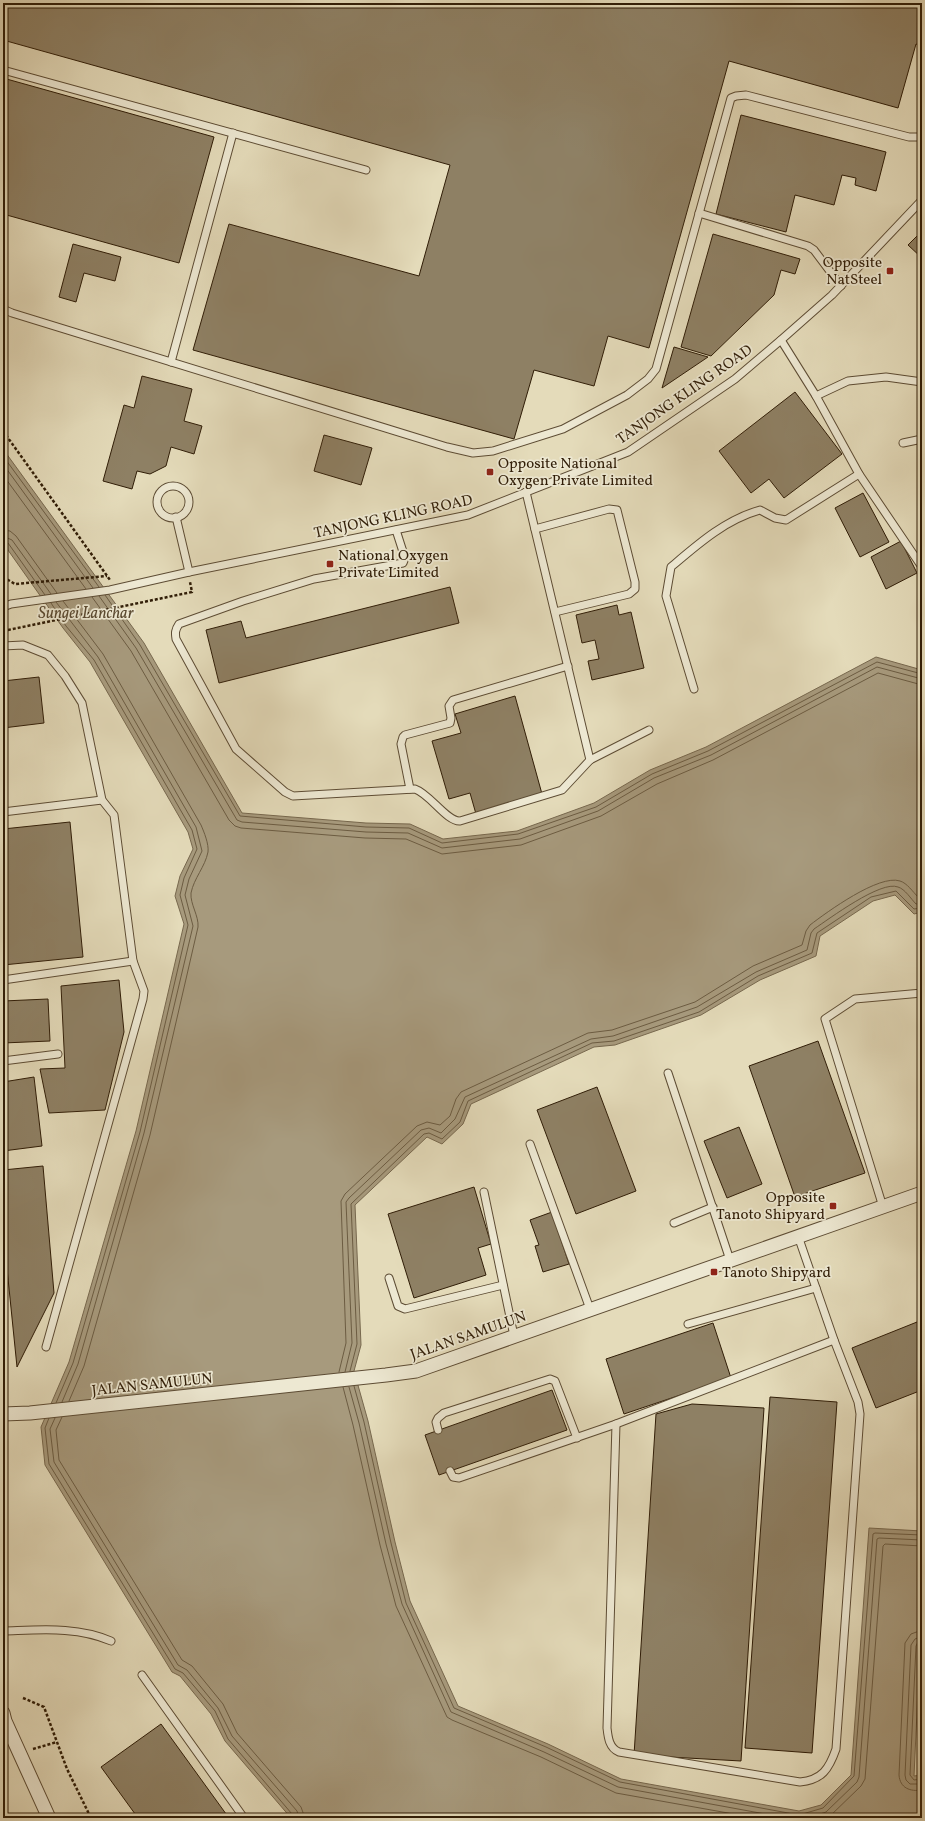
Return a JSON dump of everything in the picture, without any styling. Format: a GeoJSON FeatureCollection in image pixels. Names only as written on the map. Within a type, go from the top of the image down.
{"type":"FeatureCollection","features":[{"type":"Feature","properties":{"kind":"street","name":"JALAN SAMULUN"},"geometry":{"type":"LineString","coordinates":[[3,1414],[30,1413],[386,1375],[416,1370],[922,1193]]}},
{"type":"Feature","properties":{"kind":"street"},"geometry":{"type":"LineString","coordinates":[[3,1713],[4,1721],[49,1818]]}},
{"type":"Feature","properties":{"kind":"lane"},"geometry":{"type":"LineString","coordinates":[[3,70],[366,170]]}},
{"type":"Feature","properties":{"kind":"lane"},"geometry":{"type":"LineString","coordinates":[[3,309],[447,447],[473,453],[493,451],[563,430],[627,395],[648,379],[656,369],[731,98],[746,95],[909,137],[922,137]]}},
{"type":"Feature","properties":{"kind":"lane"},"geometry":{"type":"LineString","coordinates":[[171,362],[233,133]]}},
{"type":"Feature","properties":{"kind":"lane","name":"TANJONG KLING ROAD"},"geometry":{"type":"LineString","coordinates":[[3,607],[7,604],[113,589],[468,515],[628,452],[735,379],[781,340],[841,286],[922,200]]}},
{"type":"Feature","properties":{"kind":"lane"},"geometry":{"type":"LineString","coordinates":[[699,213],[808,246],[814,250],[841,286]]}},
{"type":"Feature","properties":{"kind":"lane"},"geometry":{"type":"LineString","coordinates":[[781,340],[816,396],[859,474],[922,567]]}},
{"type":"Feature","properties":{"kind":"lane"},"geometry":{"type":"LineString","coordinates":[[816,396],[848,381],[886,377],[922,382]]}},
{"type":"Feature","properties":{"kind":"lane"},"geometry":{"type":"LineString","coordinates":[[902,443],[922,439]]}},
{"type":"Feature","properties":{"kind":"lane"},"geometry":{"type":"LineString","coordinates":[[694,689],[666,596],[671,567],[709,535],[747,514],[760,510],[775,518],[786,520],[859,474]]}},
{"type":"Feature","properties":{"kind":"lane"},"geometry":{"type":"LineString","coordinates":[[169,487],[180,488],[187,496],[188,501],[185,512],[176,517],[166,516],[158,508],[158,497],[160,492],[169,487]]}},
{"type":"Feature","properties":{"kind":"lane"},"geometry":{"type":"LineString","coordinates":[[526,492],[590,760]]}},
{"type":"Feature","properties":{"kind":"lane"},"geometry":{"type":"LineString","coordinates":[[536,529],[609,509],[616,510],[635,582],[635,589],[629,594],[555,612]]}},
{"type":"Feature","properties":{"kind":"lane"},"geometry":{"type":"LineString","coordinates":[[176,517],[189,572]]}},
{"type":"Feature","properties":{"kind":"lane"},"geometry":{"type":"LineString","coordinates":[[396,530],[405,558],[403,563],[314,579],[244,601],[179,624],[175,632],[176,640],[236,749],[285,792],[293,796],[415,789],[425,793],[452,820],[460,821],[562,790],[590,760],[648,730]]}},
{"type":"Feature","properties":{"kind":"lane"},"geometry":{"type":"LineString","coordinates":[[3,646],[23,645],[48,655],[82,703],[102,800],[114,814],[133,961],[144,990],[144,1000],[46,1347]]}},
{"type":"Feature","properties":{"kind":"lane"},"geometry":{"type":"LineString","coordinates":[[410,789],[401,744],[402,738],[405,735],[450,723],[451,718],[449,706],[453,700],[568,666]]}},
{"type":"Feature","properties":{"kind":"lane"},"geometry":{"type":"LineString","coordinates":[[3,812],[102,800]]}},
{"type":"Feature","properties":{"kind":"lane"},"geometry":{"type":"LineString","coordinates":[[3,980],[133,961]]}},
{"type":"Feature","properties":{"kind":"lane"},"geometry":{"type":"LineString","coordinates":[[883,1207],[825,1019],[855,999],[922,993]]}},
{"type":"Feature","properties":{"kind":"lane"},"geometry":{"type":"LineString","coordinates":[[3,1061],[58,1054]]}},
{"type":"Feature","properties":{"kind":"lane"},"geometry":{"type":"LineString","coordinates":[[668,1074],[730,1260]]}},
{"type":"Feature","properties":{"kind":"lane"},"geometry":{"type":"LineString","coordinates":[[530,1144],[590,1309]]}},
{"type":"Feature","properties":{"kind":"lane"},"geometry":{"type":"LineString","coordinates":[[484,1192],[514,1336]]}},
{"type":"Feature","properties":{"kind":"lane"},"geometry":{"type":"LineString","coordinates":[[674,1223],[713,1207]]}},
{"type":"Feature","properties":{"kind":"lane"},"geometry":{"type":"LineString","coordinates":[[616,1424],[607,1728],[611,1745],[615,1751],[619,1752],[800,1782],[812,1781],[829,1767],[836,1749],[860,1414],[858,1402],[834,1340],[798,1236]]}},
{"type":"Feature","properties":{"kind":"lane"},"geometry":{"type":"LineString","coordinates":[[389,1278],[398,1306],[406,1309],[503,1285]]}},
{"type":"Feature","properties":{"kind":"lane"},"geometry":{"type":"LineString","coordinates":[[688,1324],[816,1288]]}},
{"type":"Feature","properties":{"kind":"lane"},"geometry":{"type":"LineString","coordinates":[[450,1471],[454,1477],[459,1478],[616,1424],[834,1340]]}},
{"type":"Feature","properties":{"kind":"lane"},"geometry":{"type":"LineString","coordinates":[[438,1430],[436,1422],[444,1413],[550,1379],[556,1382],[576,1438]]}},
{"type":"Feature","properties":{"kind":"lane"},"geometry":{"type":"LineString","coordinates":[[3,1631],[67,1630],[102,1637],[111,1641]]}},
{"type":"Feature","properties":{"kind":"lane"},"geometry":{"type":"LineString","coordinates":[[142,1675],[244,1818]]}},
{"type":"Feature","properties":{"kind":"path"},"geometry":{"type":"LineString","coordinates":[[3,431],[107,576],[113,589]]}},
{"type":"Feature","properties":{"kind":"path"},"geometry":{"type":"LineString","coordinates":[[3,631],[192,592],[189,572]]}},
{"type":"Feature","properties":{"kind":"path"},"geometry":{"type":"LineString","coordinates":[[3,577],[15,584],[107,576]]}},
{"type":"Feature","properties":{"kind":"path"},"geometry":{"type":"LineString","coordinates":[[23,1698],[44,1707],[67,1769],[91,1818]]}},
{"type":"Feature","properties":{"kind":"path"},"geometry":{"type":"LineString","coordinates":[[20,1754],[57,1742]]}},
{"type":"Feature","properties":{"kind":"water","name":"Sungei Lanchar"},"geometry":{"type":"Polygon","coordinates":[[[3,449],[144,643],[242,813],[366,823],[410,824],[443,839],[517,831],[594,803],[650,770],[706,747],[876,657],[922,670],[922,912],[914,914],[895,895],[873,901],[820,936],[816,956],[760,980],[701,1015],[615,1045],[594,1047],[471,1104],[463,1124],[442,1144],[427,1137],[355,1205],[361,1345],[354,1371],[368,1421],[395,1542],[410,1601],[458,1706],[548,1744],[621,1779],[799,1811],[821,1805],[851,1775],[869,1528],[922,1531],[922,1604],[914,1776],[922,1775],[922,1818],[291,1818],[225,1741],[211,1714],[180,1676],[172,1672],[45,1465],[41,1427],[69,1362],[136,1131],[184,924],[175,896],[180,876],[193,849],[188,832],[90,662],[63,628],[3,543],[3,449]]]}},
{"type":"Feature","properties":{"kind":"building"},"geometry":{"type":"Polygon","coordinates":[[[3,3],[922,3],[922,46],[916,44],[898,108],[729,61],[649,348],[608,336],[594,386],[534,370],[514,439],[193,350],[229,224],[419,276],[450,165],[3,40],[3,3]]]}},
{"type":"Feature","properties":{"kind":"building"},"geometry":{"type":"Polygon","coordinates":[[[3,78],[214,137],[179,263],[3,214],[3,78]]]}},
{"type":"Feature","properties":{"kind":"building"},"geometry":{"type":"Polygon","coordinates":[[[741,115],[886,152],[876,191],[855,185],[856,178],[842,175],[834,205],[795,195],[786,232],[716,214],[741,115]]]}},
{"type":"Feature","properties":{"kind":"building"},"geometry":{"type":"Polygon","coordinates":[[[922,231],[922,258],[908,245],[922,231]]]}},
{"type":"Feature","properties":{"kind":"building"},"geometry":{"type":"Polygon","coordinates":[[[713,234],[800,259],[795,274],[781,270],[774,295],[711,356],[681,347],[713,234]]]}},
{"type":"Feature","properties":{"kind":"building"},"geometry":{"type":"Polygon","coordinates":[[[73,244],[121,257],[115,281],[84,273],[76,302],[59,297],[73,244]]]}},
{"type":"Feature","properties":{"kind":"building"},"geometry":{"type":"Polygon","coordinates":[[[674,347],[708,357],[662,388],[674,347]]]}},
{"type":"Feature","properties":{"kind":"building"},"geometry":{"type":"Polygon","coordinates":[[[142,376],[192,389],[184,421],[202,426],[194,454],[171,447],[166,466],[150,474],[137,471],[132,489],[103,481],[124,405],[134,408],[142,376]]]}},
{"type":"Feature","properties":{"kind":"building"},"geometry":{"type":"Polygon","coordinates":[[[795,392],[842,454],[784,498],[769,479],[751,493],[719,451],[795,392]]]}},
{"type":"Feature","properties":{"kind":"building"},"geometry":{"type":"Polygon","coordinates":[[[324,435],[372,448],[361,485],[314,471],[324,435]]]}},
{"type":"Feature","properties":{"kind":"building"},"geometry":{"type":"Polygon","coordinates":[[[863,493],[889,542],[860,557],[835,508],[863,493]]]}},
{"type":"Feature","properties":{"kind":"building"},"geometry":{"type":"Polygon","coordinates":[[[901,541],[917,573],[886,589],[871,557],[901,541]]]}},
{"type":"Feature","properties":{"kind":"building"},"geometry":{"type":"Polygon","coordinates":[[[450,587],[459,623],[219,683],[206,630],[241,621],[246,638],[450,587]]]}},
{"type":"Feature","properties":{"kind":"building"},"geometry":{"type":"Polygon","coordinates":[[[617,605],[619,615],[631,612],[644,668],[592,680],[588,661],[599,659],[595,640],[582,643],[576,615],[617,605]]]}},
{"type":"Feature","properties":{"kind":"building"},"geometry":{"type":"Polygon","coordinates":[[[39,677],[44,723],[3,728],[3,681],[39,677]]]}},
{"type":"Feature","properties":{"kind":"building"},"geometry":{"type":"Polygon","coordinates":[[[515,696],[542,794],[476,814],[470,793],[449,799],[432,741],[461,733],[455,714],[515,696]]]}},
{"type":"Feature","properties":{"kind":"building"},"geometry":{"type":"Polygon","coordinates":[[[70,822],[83,957],[3,965],[3,829],[70,822]]]}},
{"type":"Feature","properties":{"kind":"building"},"geometry":{"type":"Polygon","coordinates":[[[119,980],[124,1032],[105,1110],[49,1113],[40,1069],[65,1068],[61,986],[119,980]]]}},
{"type":"Feature","properties":{"kind":"building"},"geometry":{"type":"Polygon","coordinates":[[[48,999],[50,1041],[3,1043],[3,1001],[48,999]]]}},
{"type":"Feature","properties":{"kind":"building"},"geometry":{"type":"Polygon","coordinates":[[[818,1041],[865,1173],[795,1197],[749,1066],[818,1041]]]}},
{"type":"Feature","properties":{"kind":"building"},"geometry":{"type":"Polygon","coordinates":[[[34,1077],[42,1146],[3,1151],[3,1082],[34,1077]]]}},
{"type":"Feature","properties":{"kind":"building"},"geometry":{"type":"Polygon","coordinates":[[[597,1087],[636,1191],[576,1214],[537,1110],[597,1087]]]}},
{"type":"Feature","properties":{"kind":"building"},"geometry":{"type":"Polygon","coordinates":[[[739,1127],[762,1184],[727,1198],[704,1141],[739,1127]]]}},
{"type":"Feature","properties":{"kind":"building"},"geometry":{"type":"Polygon","coordinates":[[[43,1166],[54,1293],[17,1367],[3,1229],[3,1170],[43,1166]]]}},
{"type":"Feature","properties":{"kind":"building"},"geometry":{"type":"Polygon","coordinates":[[[474,1187],[491,1244],[478,1248],[486,1275],[414,1298],[388,1214],[474,1187]]]}},
{"type":"Feature","properties":{"kind":"building"},"geometry":{"type":"Polygon","coordinates":[[[552,1212],[569,1264],[543,1272],[535,1246],[539,1245],[530,1220],[552,1212]]]}},
{"type":"Feature","properties":{"kind":"building"},"geometry":{"type":"Polygon","coordinates":[[[922,1320],[922,1390],[876,1408],[852,1348],[922,1320]]]}},
{"type":"Feature","properties":{"kind":"building"},"geometry":{"type":"Polygon","coordinates":[[[713,1323],[731,1378],[624,1414],[606,1359],[713,1323]]]}},
{"type":"Feature","properties":{"kind":"building"},"geometry":{"type":"Polygon","coordinates":[[[552,1390],[567,1430],[439,1475],[425,1435],[552,1390]]]}},
{"type":"Feature","properties":{"kind":"building"},"geometry":{"type":"Polygon","coordinates":[[[770,1397],[837,1402],[812,1753],[745,1748],[770,1397]]]}},
{"type":"Feature","properties":{"kind":"building"},"geometry":{"type":"Polygon","coordinates":[[[692,1404],[764,1408],[741,1761],[634,1755],[656,1414],[692,1404]]]}},
{"type":"Feature","properties":{"kind":"building"},"geometry":{"type":"Polygon","coordinates":[[[161,1724],[229,1818],[138,1818],[101,1767],[161,1724]]]}},
{"type":"Feature","properties":{"kind":"place","name":"Opposite NatSteel"},"geometry":{"type":"Point","coordinates":[890,271]}},
{"type":"Feature","properties":{"kind":"place","name":"Opposite National Oxygen Private Limited"},"geometry":{"type":"Point","coordinates":[490,472]}},
{"type":"Feature","properties":{"kind":"place","name":"National Oxygen Private Limited"},"geometry":{"type":"Point","coordinates":[330,564]}},
{"type":"Feature","properties":{"kind":"place","name":"Opposite Tanoto Shipyard"},"geometry":{"type":"Point","coordinates":[833,1206]}},
{"type":"Feature","properties":{"kind":"place","name":"Tanoto Shipyard"},"geometry":{"type":"Point","coordinates":[714,1272]}}]}
